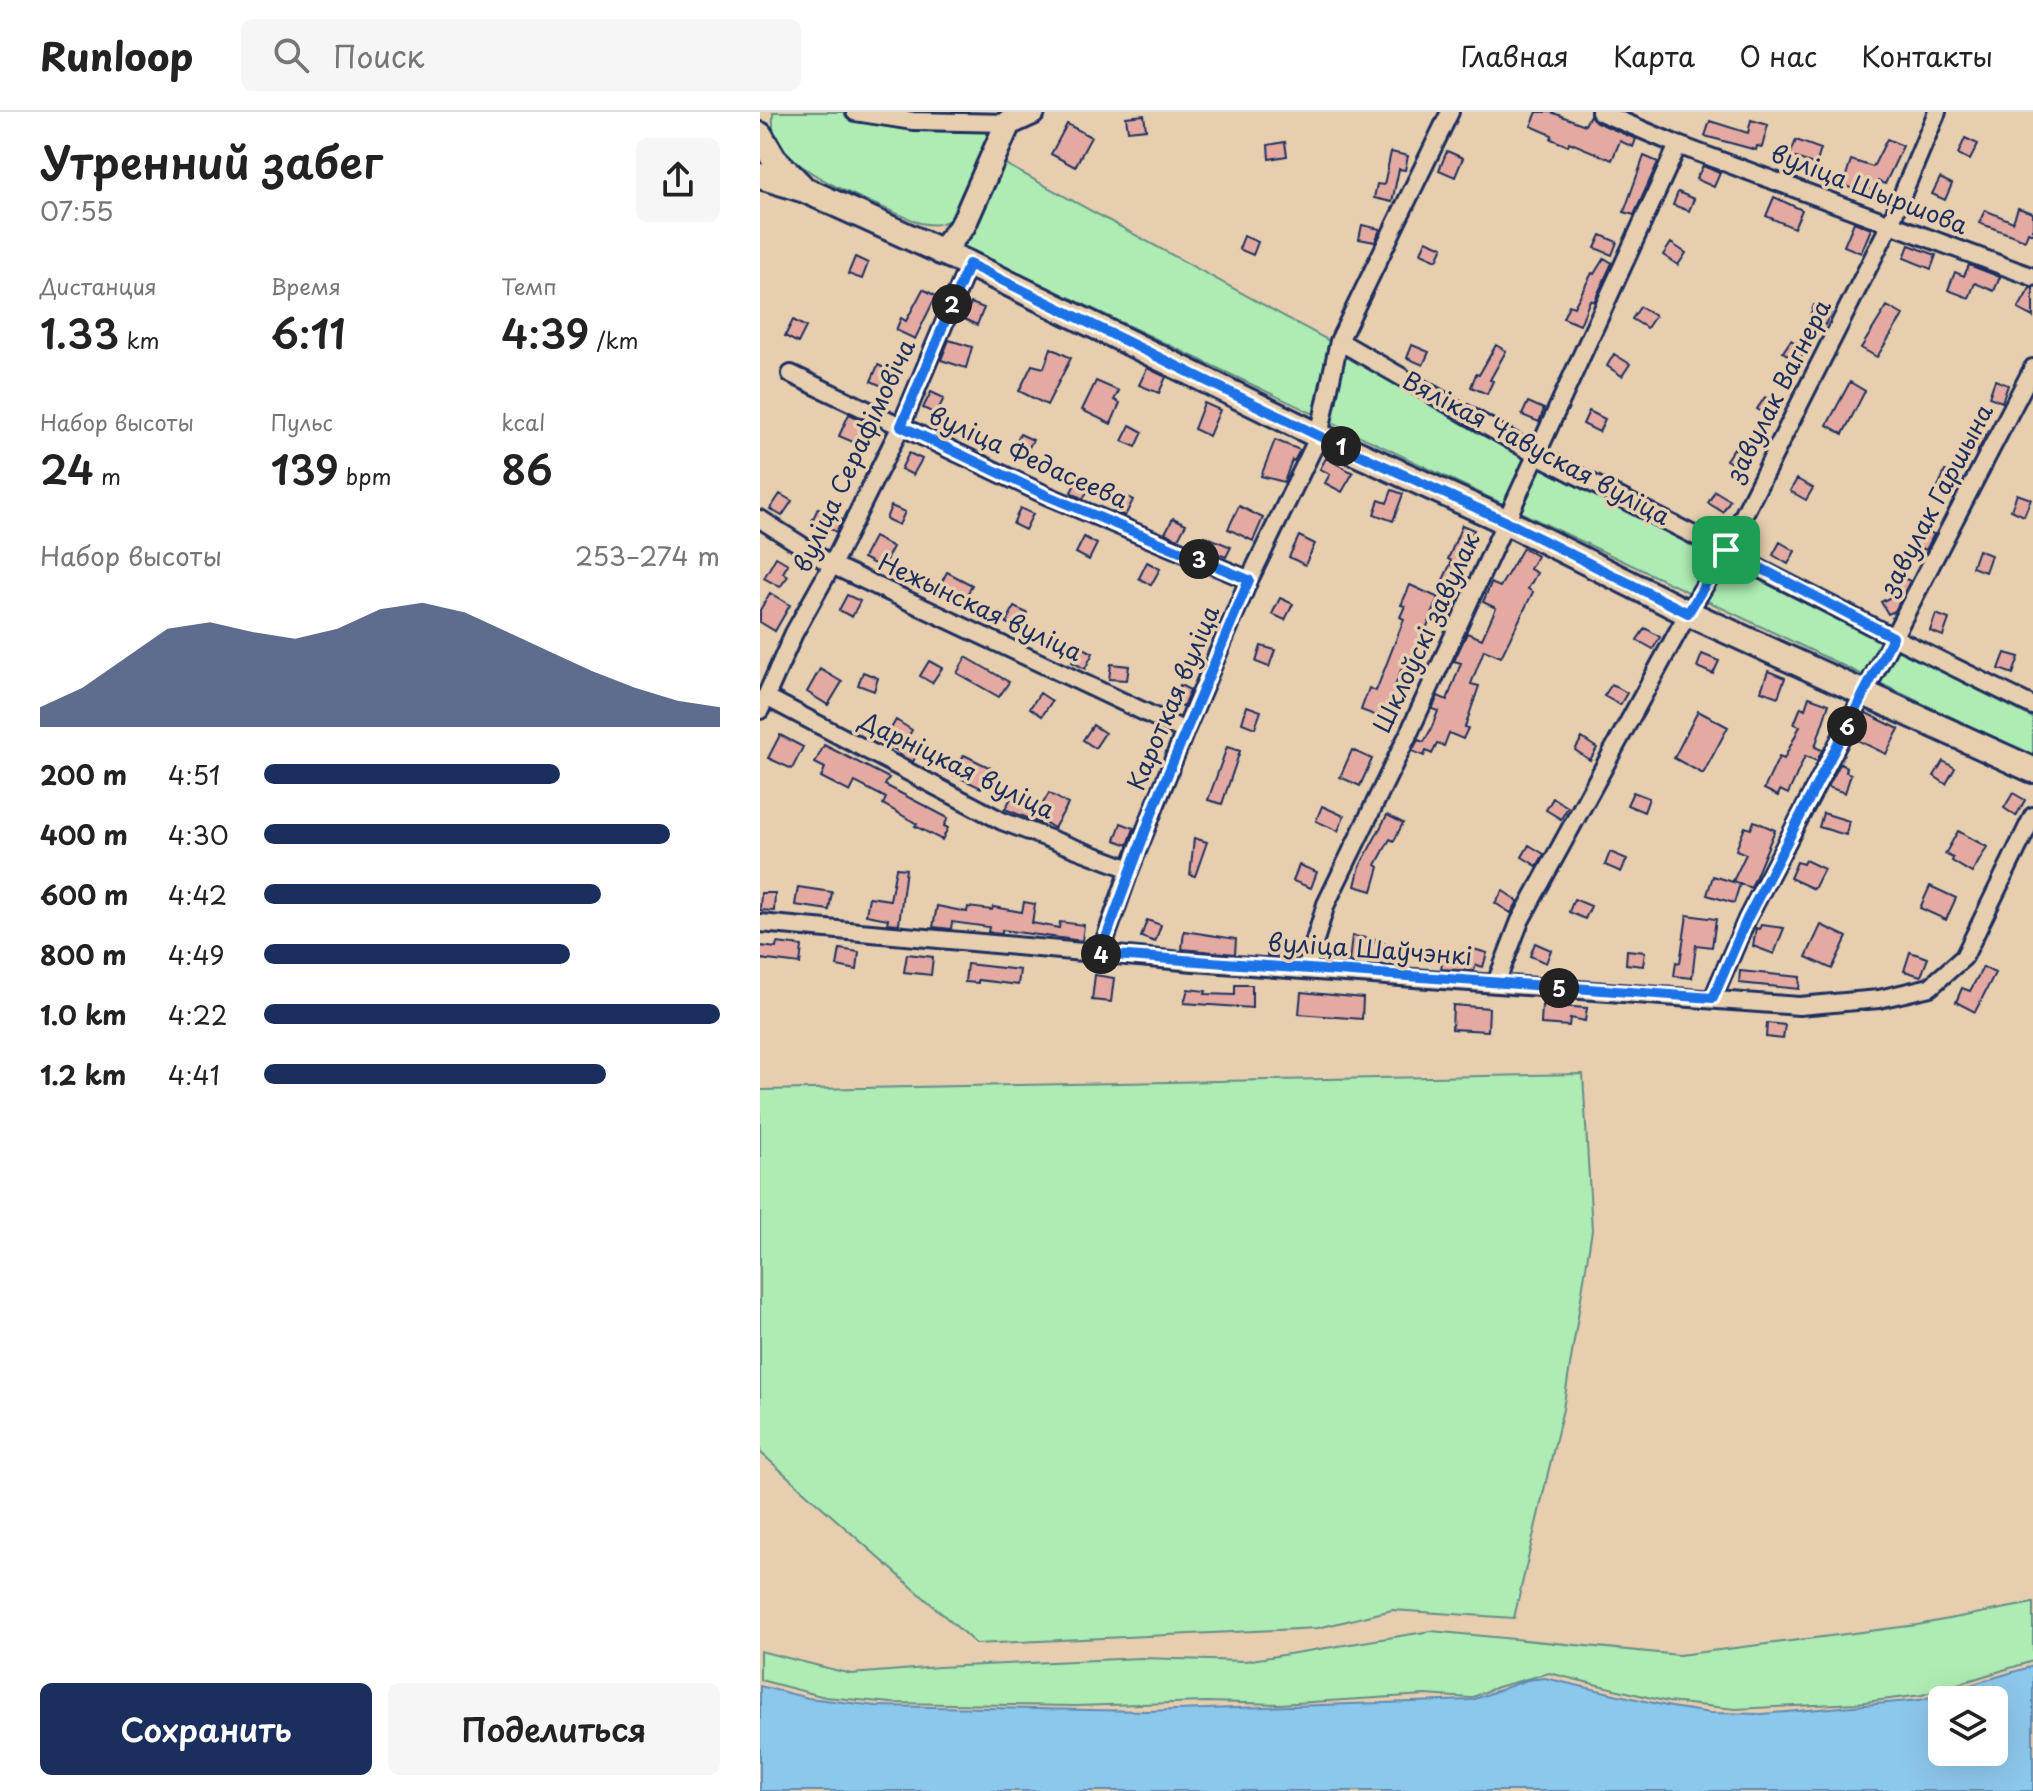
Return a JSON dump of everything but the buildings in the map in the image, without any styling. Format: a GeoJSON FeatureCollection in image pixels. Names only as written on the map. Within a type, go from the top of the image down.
{"type":"FeatureCollection","features":[{"type":"Feature","properties":{"kind":"main road"},"geometry":{"type":"LineString","coordinates":[[941,252],[963,225],[1008,123],[1032,112]]}},
{"type":"Feature","properties":{"kind":"main road"},"geometry":{"type":"LineString","coordinates":[[760,135],[774,159],[805,190]]}},
{"type":"Feature","properties":{"kind":"main road"},"geometry":{"type":"LineString","coordinates":[[760,176],[805,190],[969,264],[1319,436],[1505,521],[1688,613],[2033,770]]}},
{"type":"Feature","properties":{"kind":"street"},"geometry":{"type":"LineString","coordinates":[[855,112],[913,121],[1008,123]]}},
{"type":"Feature","properties":{"kind":"street","name":"Кароткая вуліца"},"geometry":{"type":"LineString","coordinates":[[1100,954],[1185,731],[1249,580],[1319,436],[1339,341],[1450,112]]}},
{"type":"Feature","properties":{"kind":"street","name":"вуліца Шыршова"},"geometry":{"type":"LineString","coordinates":[[1600,112],[1678,145],[2033,277]]}},
{"type":"Feature","properties":{"kind":"street","name":"завулак Вагнера"},"geometry":{"type":"LineString","coordinates":[[1496,983],[1520,921],[1688,613],[1726,550],[1890,224],[1937,112]]}},
{"type":"Feature","properties":{"kind":"street","name":"Шклоўскі завулак"},"geometry":{"type":"LineString","coordinates":[[1306,970],[1326,904],[1409,733],[1678,145]]}},
{"type":"Feature","properties":{"kind":"street","name":"вуліца Серафімовіча"},"geometry":{"type":"LineString","coordinates":[[763,704],[794,633],[832,565],[901,426],[969,264]]}},
{"type":"Feature","properties":{"kind":"street","name":"Вялікая Чавуская вуліца"},"geometry":{"type":"LineString","coordinates":[[1339,341],[1537,455],[2033,706]]}},
{"type":"Feature","properties":{"kind":"street","name":"завулак Гаршына"},"geometry":{"type":"LineString","coordinates":[[1713,998],[1747,919],[2033,368]]}},
{"type":"Feature","properties":{"kind":"street","name":"вуліца Федасеева"},"geometry":{"type":"LineString","coordinates":[[791,374],[1048,496],[1249,580]]}},
{"type":"Feature","properties":{"kind":"street","name":"Нежынская вуліца"},"geometry":{"type":"LineString","coordinates":[[760,519],[832,565],[1185,731]]}},
{"type":"Feature","properties":{"kind":"street","name":"Дарніцкая вуліца"},"geometry":{"type":"LineString","coordinates":[[763,704],[1002,821],[1130,869]]}},
{"type":"Feature","properties":{"kind":"street","name":"вуліца Шаўчэнкі"},"geometry":{"type":"LineString","coordinates":[[760,923],[1100,954],[1799,1006],[1879,999],[1930,987],[1964,957],[2033,816]]}},
{"type":"Feature","properties":{"kind":"green space"},"geometry":{"type":"Polygon","coordinates":[[[773,112],[862,112],[987,131],[987,148],[954,217],[938,224],[925,224],[837,187],[796,162],[782,147],[774,131],[773,112]]]}},
{"type":"Feature","properties":{"kind":"green space"},"geometry":{"type":"Polygon","coordinates":[[[998,160],[1848,624],[2033,718],[2033,756],[963,247],[998,160]]]}},
{"type":"Feature","properties":{"kind":"green space"},"geometry":{"type":"Polygon","coordinates":[[[1583,1074],[1592,1230],[1563,1409],[1514,1618],[1392,1610],[1318,1628],[976,1644],[760,1452],[760,1090],[1583,1074]]]}},
{"type":"Feature","properties":{"kind":"green space"},"geometry":{"type":"Polygon","coordinates":[[[2033,1603],[2033,1661],[1951,1686],[1928,1686],[1928,1693],[1922,1695],[1857,1703],[1736,1709],[1668,1702],[1549,1673],[1497,1687],[1471,1698],[1425,1695],[1279,1704],[1206,1702],[1075,1706],[892,1703],[825,1697],[760,1680],[760,1651],[851,1674],[1141,1658],[1245,1661],[1431,1631],[1679,1655],[1917,1625],[2033,1603]]]}},
{"type":"Feature","properties":{"kind":"water"},"geometry":{"type":"Polygon","coordinates":[[[2033,1666],[2033,1791],[760,1791],[760,1686],[808,1698],[876,1706],[1146,1711],[1472,1700],[1527,1680],[1545,1678],[1671,1707],[1710,1713],[1762,1714],[1928,1698],[1928,1766],[2008,1766],[2008,1686],[1967,1686],[2033,1666]]]}},
{"type":"Feature","properties":{"kind":"route"},"geometry":{"type":"LineString","coordinates":[[969,264],[1319,436],[1505,521],[1688,613],[1726,550],[1893,637],[1747,919],[1713,998],[1100,954],[1157,800],[1249,580],[1048,496],[901,426],[969,264]]}}]}
